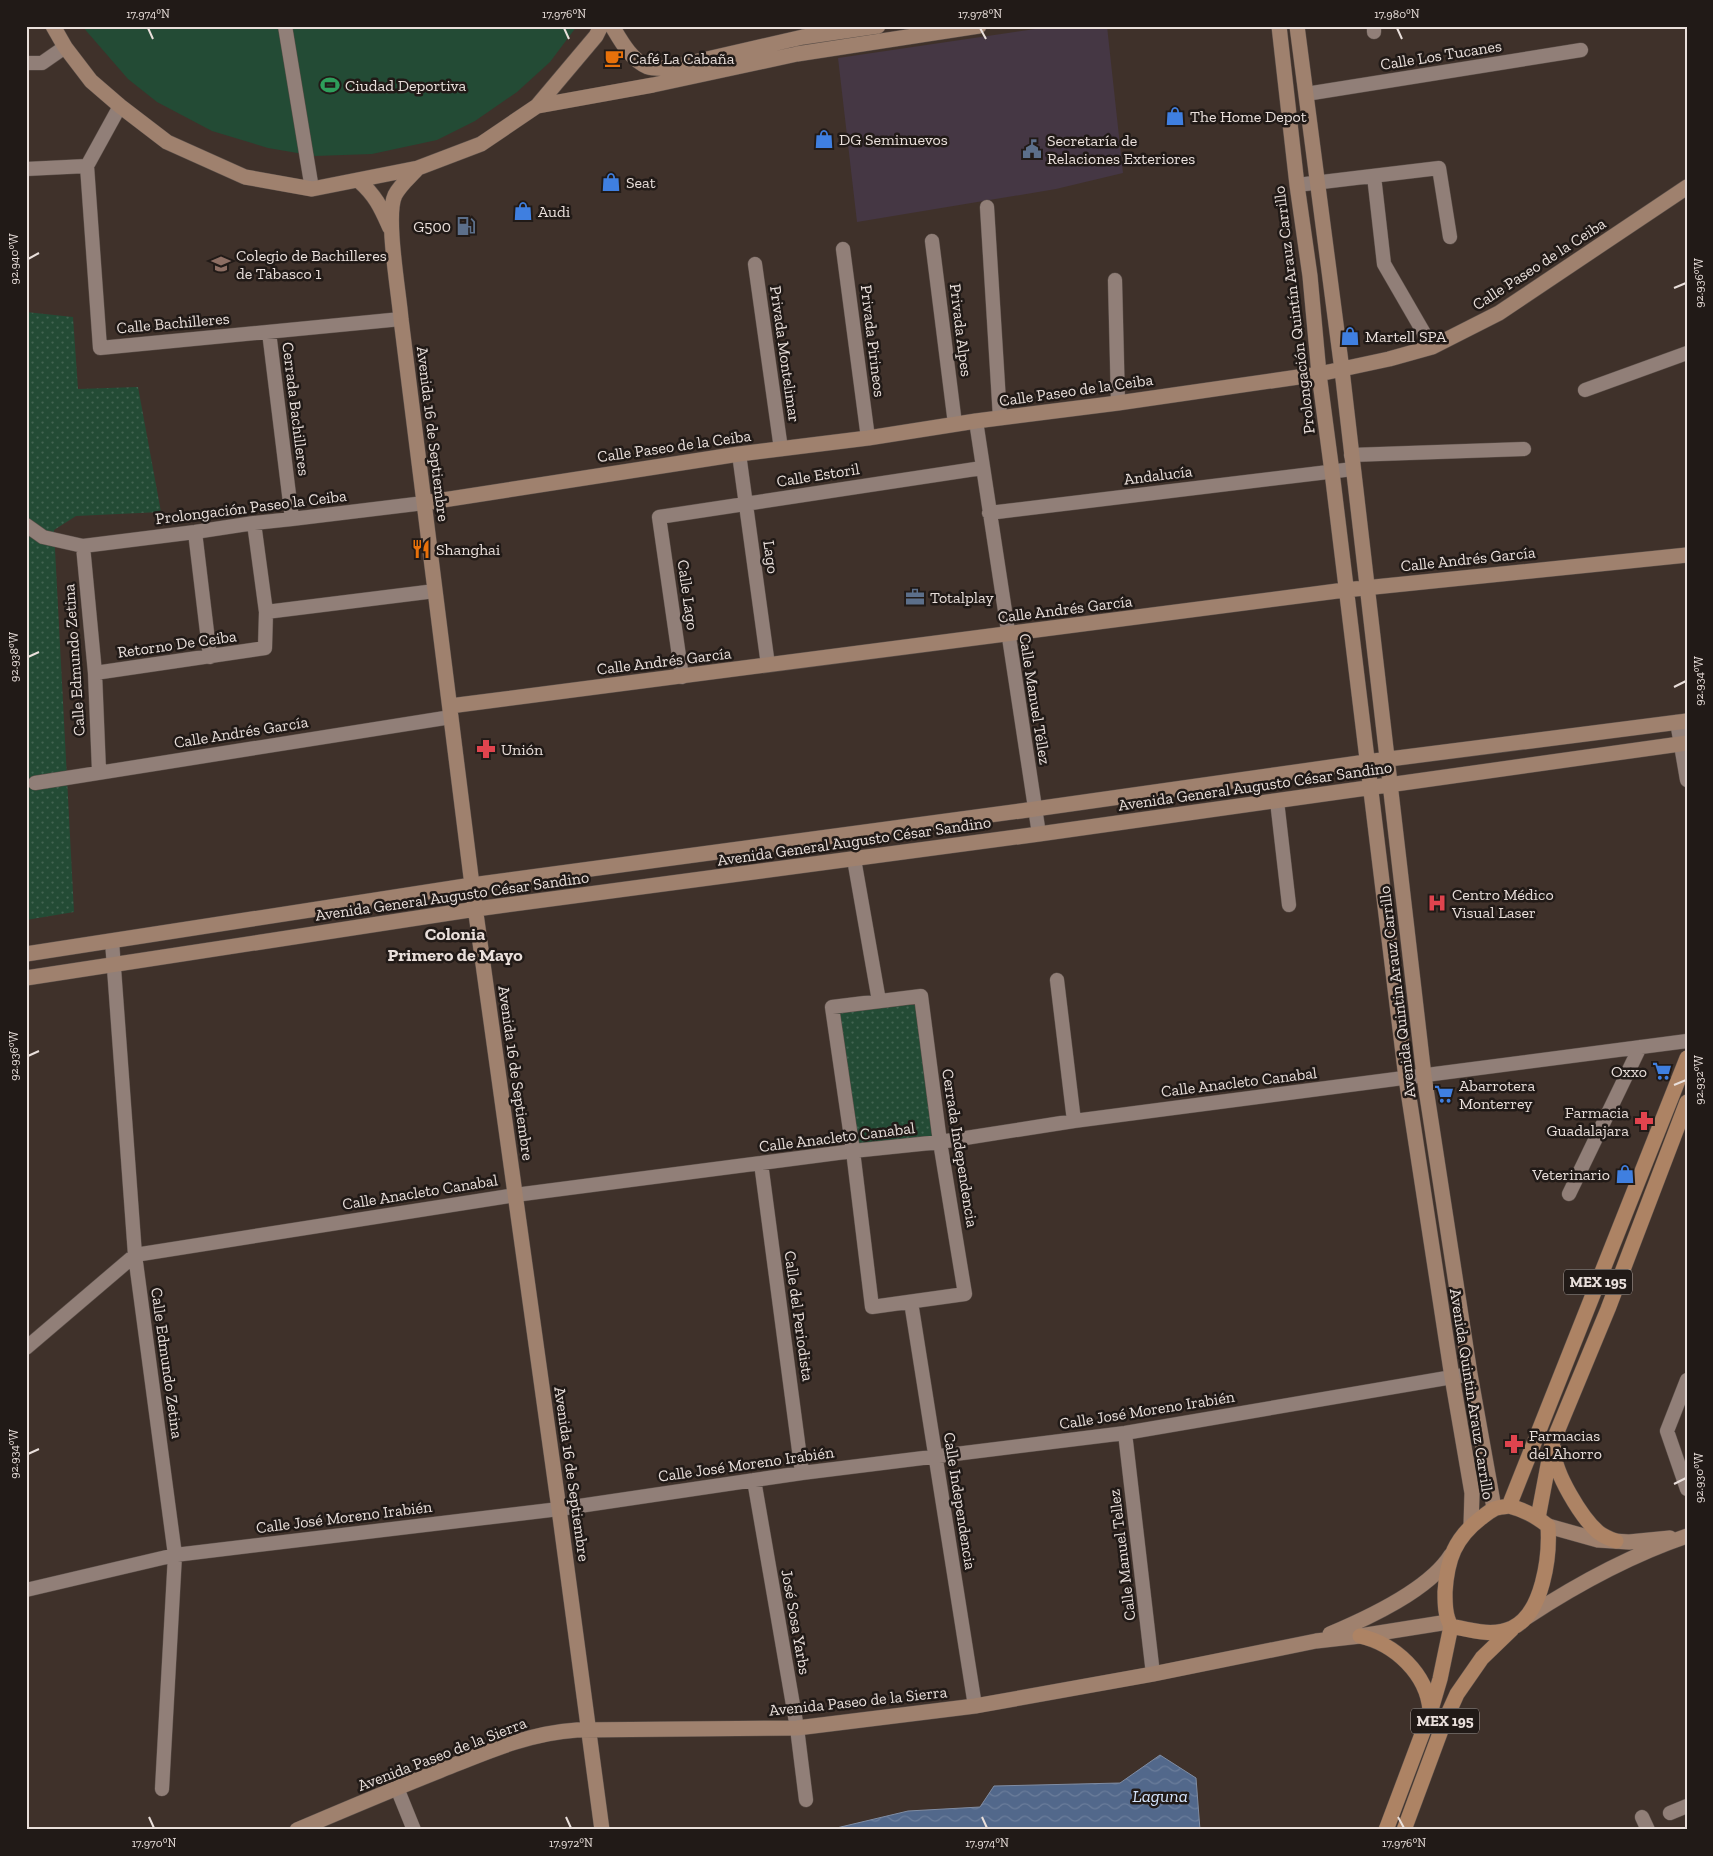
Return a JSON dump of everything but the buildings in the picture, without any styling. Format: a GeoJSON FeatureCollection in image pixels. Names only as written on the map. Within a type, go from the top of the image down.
{"type":"FeatureCollection","features":[{"type":"Feature","properties":{"kind":"main road"},"geometry":{"type":"LineString","coordinates":[[53,26],[65,47],[92,81],[120,106],[167,142],[245,177],[312,188],[359,181],[418,168],[481,144],[538,106],[596,36],[601,26]]}},
{"type":"Feature","properties":{"kind":"main road"},"geometry":{"type":"LineString","coordinates":[[612,26],[625,47],[636,59],[650,68],[668,68],[767,53],[797,54],[979,26]]}},
{"type":"Feature","properties":{"kind":"main road"},"geometry":{"type":"LineString","coordinates":[[538,106],[653,85],[767,53],[803,38],[878,26]]}},
{"type":"Feature","properties":{"kind":"main road","name":"Prolongación Quintín Arauz Carrillo"},"geometry":{"type":"LineString","coordinates":[[1279,26],[1366,762]]}},
{"type":"Feature","properties":{"kind":"main road"},"geometry":{"type":"LineString","coordinates":[[1298,26],[1342,370],[1366,587]]}},
{"type":"Feature","properties":{"kind":"main road","name":"Avenida 16 de Septiembre"},"geometry":{"type":"LineString","coordinates":[[418,168],[395,196],[392,232],[472,886],[602,1830]]}},
{"type":"Feature","properties":{"kind":"main road","name":"Avenida 16 de Septiembre"},"geometry":{"type":"LineString","coordinates":[[359,181],[378,201],[392,232]]}},
{"type":"Feature","properties":{"kind":"main road","name":"Calle Paseo de la Ceiba"},"geometry":{"type":"LineString","coordinates":[[424,502],[739,454],[868,438],[976,421],[1319,374],[1389,359],[1432,346],[1499,314],[1687,187]]}},
{"type":"Feature","properties":{"kind":"main road","name":"Calle Andrés García"},"geometry":{"type":"LineString","coordinates":[[450,712],[768,665],[1366,587],[1687,555]]}},
{"type":"Feature","properties":{"kind":"main road","name":"Avenida Quintin Arauz Carrillo"},"geometry":{"type":"LineString","coordinates":[[1366,587],[1424,1076],[1470,1374],[1502,1507]]}},
{"type":"Feature","properties":{"kind":"main road","name":"Avenida General Augusto César Sandino"},"geometry":{"type":"LineString","coordinates":[[26,954],[472,886],[1387,759],[1682,722]]}},
{"type":"Feature","properties":{"kind":"main road","name":"Avenida General Augusto César Sandino"},"geometry":{"type":"LineString","coordinates":[[26,978],[476,909],[1390,786],[1684,743]]}},
{"type":"Feature","properties":{"kind":"main road","name":"Avenida Quintin Arauz Carrillo"},"geometry":{"type":"LineString","coordinates":[[1366,762],[1406,1078],[1452,1377],[1472,1493],[1471,1526]]}},
{"type":"Feature","properties":{"kind":"main road","name":"MEX 195"},"geometry":{"type":"LineString","coordinates":[[1502,1507],[1687,1058]]}},
{"type":"Feature","properties":{"kind":"main road","name":"MEX 195"},"geometry":{"type":"LineString","coordinates":[[1543,1522],[1554,1440],[1608,1309],[1687,1102]]}},
{"type":"Feature","properties":{"kind":"main road"},"geometry":{"type":"LineString","coordinates":[[1554,1440],[1554,1454],[1567,1491],[1599,1533],[1616,1541]]}},
{"type":"Feature","properties":{"kind":"main road"},"geometry":{"type":"LineString","coordinates":[[1502,1507],[1523,1510],[1543,1522],[1598,1540],[1629,1542],[1685,1537],[1603,1573],[1552,1601],[1513,1628],[1495,1632],[1483,1632],[1450,1624],[1445,1605],[1451,1555],[1458,1541],[1471,1526],[1502,1507]]}},
{"type":"Feature","properties":{"kind":"main road"},"geometry":{"type":"LineString","coordinates":[[1527,1617],[1540,1591],[1547,1566],[1550,1548],[1543,1522]]}},
{"type":"Feature","properties":{"kind":"main road","name":"Avenida Paseo de la Sierra"},"geometry":{"type":"LineString","coordinates":[[1316,1641],[1362,1620],[1428,1580],[1445,1564],[1451,1555]]}},
{"type":"Feature","properties":{"kind":"main road","name":"MEX 195"},"geometry":{"type":"LineString","coordinates":[[1386,1830],[1430,1713],[1440,1679],[1450,1624]]}},
{"type":"Feature","properties":{"kind":"main road","name":"Avenida Paseo de la Sierra"},"geometry":{"type":"LineString","coordinates":[[297,1830],[397,1788],[527,1738],[553,1732],[797,1728],[975,1706],[1153,1674],[1316,1641],[1450,1624]]}},
{"type":"Feature","properties":{"kind":"main road","name":"MEX 195"},"geometry":{"type":"LineString","coordinates":[[1404,1830],[1443,1725],[1457,1694],[1482,1658],[1513,1628]]}},
{"type":"Feature","properties":{"kind":"main road"},"geometry":{"type":"LineString","coordinates":[[1360,1636],[1388,1646],[1413,1669],[1427,1694],[1430,1713]]}},
{"type":"Feature","properties":{"kind":"street"},"geometry":{"type":"LineString","coordinates":[[285,26],[312,188]]}},
{"type":"Feature","properties":{"kind":"street"},"geometry":{"type":"LineString","coordinates":[[26,63],[42,63],[65,47]]}},
{"type":"Feature","properties":{"kind":"street","name":"Calle Los Tucanes"},"geometry":{"type":"LineString","coordinates":[[1306,94],[1581,50]]}},
{"type":"Feature","properties":{"kind":"street"},"geometry":{"type":"LineString","coordinates":[[26,169],[87,166],[120,106]]}},
{"type":"Feature","properties":{"kind":"street","name":"Calle Bachilleres"},"geometry":{"type":"LineString","coordinates":[[87,166],[100,348],[402,319]]}},
{"type":"Feature","properties":{"kind":"street"},"geometry":{"type":"LineString","coordinates":[[1297,185],[1439,168],[1450,236]]}},
{"type":"Feature","properties":{"kind":"street"},"geometry":{"type":"LineString","coordinates":[[1374,176],[1384,264],[1432,346]]}},
{"type":"Feature","properties":{"kind":"street"},"geometry":{"type":"LineString","coordinates":[[987,207],[1000,418]]}},
{"type":"Feature","properties":{"kind":"street","name":"Privada Alpes"},"geometry":{"type":"LineString","coordinates":[[932,240],[955,424]]}},
{"type":"Feature","properties":{"kind":"street","name":"Privada Pirineos"},"geometry":{"type":"LineString","coordinates":[[843,249],[868,438]]}},
{"type":"Feature","properties":{"kind":"street","name":"Privada Montelimar"},"geometry":{"type":"LineString","coordinates":[[755,264],[781,449]]}},
{"type":"Feature","properties":{"kind":"street"},"geometry":{"type":"LineString","coordinates":[[1115,280],[1118,403]]}},
{"type":"Feature","properties":{"kind":"street","name":"Cerrada Bachilleres"},"geometry":{"type":"LineString","coordinates":[[269,332],[292,520]]}},
{"type":"Feature","properties":{"kind":"street"},"geometry":{"type":"LineString","coordinates":[[1585,390],[1687,353]]}},
{"type":"Feature","properties":{"kind":"street","name":"Calle Manuel Téllez"},"geometry":{"type":"LineString","coordinates":[[976,421],[1039,834]]}},
{"type":"Feature","properties":{"kind":"street","name":"Andalucía"},"geometry":{"type":"LineString","coordinates":[[989,513],[1332,472],[1352,462],[1524,449]]}},
{"type":"Feature","properties":{"kind":"street","name":"Lago"},"geometry":{"type":"LineString","coordinates":[[739,454],[768,665]]}},
{"type":"Feature","properties":{"kind":"street","name":"Calle Estoril"},"geometry":{"type":"LineString","coordinates":[[659,517],[982,468]]}},
{"type":"Feature","properties":{"kind":"street","name":"Prolongación Paseo la Ceiba"},"geometry":{"type":"LineString","coordinates":[[26,525],[43,537],[83,546],[424,502]]}},
{"type":"Feature","properties":{"kind":"street","name":"Calle Lago"},"geometry":{"type":"LineString","coordinates":[[659,517],[682,677]]}},
{"type":"Feature","properties":{"kind":"street"},"geometry":{"type":"LineString","coordinates":[[254,523],[266,612],[435,591]]}},
{"type":"Feature","properties":{"kind":"street"},"geometry":{"type":"LineString","coordinates":[[194,532],[210,657]]}},
{"type":"Feature","properties":{"kind":"street","name":"Calle Edmundo Zetina"},"geometry":{"type":"LineString","coordinates":[[83,546],[95,673],[99,771]]}},
{"type":"Feature","properties":{"kind":"street","name":"Retorno De Ceiba"},"geometry":{"type":"LineString","coordinates":[[95,673],[265,648],[266,612]]}},
{"type":"Feature","properties":{"kind":"street","name":"Calle Andrés García"},"geometry":{"type":"LineString","coordinates":[[36,782],[450,712]]}},
{"type":"Feature","properties":{"kind":"street"},"geometry":{"type":"LineString","coordinates":[[1682,722],[1687,780]]}},
{"type":"Feature","properties":{"kind":"street"},"geometry":{"type":"LineString","coordinates":[[1278,801],[1289,905]]}},
{"type":"Feature","properties":{"kind":"street"},"geometry":{"type":"LineString","coordinates":[[854,859],[879,1001],[832,1007],[854,1151],[872,1308],[911,1302]]}},
{"type":"Feature","properties":{"kind":"street","name":"Calle Edmundo Zetina"},"geometry":{"type":"LineString","coordinates":[[112,941],[135,1255],[175,1555],[162,1789]]}},
{"type":"Feature","properties":{"kind":"street"},"geometry":{"type":"LineString","coordinates":[[1057,980],[1074,1121]]}},
{"type":"Feature","properties":{"kind":"street","name":"Cerrada Independencia"},"geometry":{"type":"LineString","coordinates":[[879,1001],[920,996],[940,1142],[965,1294],[911,1302]]}},
{"type":"Feature","properties":{"kind":"street","name":"Calle Anacleto Canabal"},"geometry":{"type":"LineString","coordinates":[[135,1255],[514,1195],[854,1151],[940,1142],[1074,1121],[1687,1041]]}},
{"type":"Feature","properties":{"kind":"street"},"geometry":{"type":"LineString","coordinates":[[1569,1194],[1640,1047]]}},
{"type":"Feature","properties":{"kind":"street","name":"Calle del Periodista"},"geometry":{"type":"LineString","coordinates":[[761,1163],[802,1473]]}},
{"type":"Feature","properties":{"kind":"street"},"geometry":{"type":"LineString","coordinates":[[26,1348],[135,1255]]}},
{"type":"Feature","properties":{"kind":"street","name":"Calle Independencia"},"geometry":{"type":"LineString","coordinates":[[911,1302],[975,1706]]}},
{"type":"Feature","properties":{"kind":"street","name":"Calle José Moreno Irabién"},"geometry":{"type":"LineString","coordinates":[[26,1590],[175,1555],[559,1509],[802,1473],[1125,1433],[1470,1374]]}},
{"type":"Feature","properties":{"kind":"street"},"geometry":{"type":"LineString","coordinates":[[1687,1380],[1667,1430],[1687,1490]]}},
{"type":"Feature","properties":{"kind":"street","name":"Calle Manuel Tellez"},"geometry":{"type":"LineString","coordinates":[[1125,1433],[1153,1674]]}},
{"type":"Feature","properties":{"kind":"street","name":"José Sosa Yarbs"},"geometry":{"type":"LineString","coordinates":[[754,1480],[797,1728],[806,1800]]}},
{"type":"Feature","properties":{"kind":"street"},"geometry":{"type":"LineString","coordinates":[[397,1788],[414,1830]]}},
{"type":"Feature","properties":{"kind":"street"},"geometry":{"type":"LineString","coordinates":[[1670,1813],[1687,1806]]}},
{"type":"Feature","properties":{"kind":"shaded area"},"geometry":{"type":"Polygon","coordinates":[[[1035,26],[1107,26],[1123,173],[1056,189],[857,222],[838,58],[1035,29],[1035,26]]]}},
{"type":"Feature","properties":{"kind":"green space","name":"Ciudad Deportiva"},"geometry":{"type":"Polygon","coordinates":[[[82,26],[577,26],[550,62],[517,92],[475,121],[437,140],[372,154],[315,156],[268,148],[212,131],[157,102],[128,79],[82,26]]]}},
{"type":"Feature","properties":{"kind":"green space"},"geometry":{"type":"Polygon","coordinates":[[[26,312],[73,317],[78,389],[138,387],[161,512],[76,516],[54,530],[74,912],[26,920],[26,312]]]}},
{"type":"Feature","properties":{"kind":"green space"},"geometry":{"type":"Polygon","coordinates":[[[921,996],[940,1142],[853,1151],[832,1007],[921,996]]]}},
{"type":"Feature","properties":{"kind":"water","name":"Laguna"},"geometry":{"type":"Polygon","coordinates":[[[1160,1755],[1196,1778],[1200,1830],[828,1830],[908,1811],[980,1807],[994,1786],[1120,1783],[1160,1755]]]}},
{"type":"Feature","properties":{"kind":"place","name":"Café La Cabaña"},"geometry":{"type":"Point","coordinates":[614,58]}},
{"type":"Feature","properties":{"kind":"place","name":"Ciudad Deportiva"},"geometry":{"type":"Point","coordinates":[330,85]}},
{"type":"Feature","properties":{"kind":"place","name":"The Home Depot"},"geometry":{"type":"Point","coordinates":[1175,116]}},
{"type":"Feature","properties":{"kind":"place","name":"DG Seminuevos"},"geometry":{"type":"Point","coordinates":[824,139]}},
{"type":"Feature","properties":{"kind":"place","name":"Secretaría de Relaciones Exteriores"},"geometry":{"type":"Point","coordinates":[1032,149]}},
{"type":"Feature","properties":{"kind":"place","name":"Seat"},"geometry":{"type":"Point","coordinates":[611,182]}},
{"type":"Feature","properties":{"kind":"place","name":"Audi"},"geometry":{"type":"Point","coordinates":[523,211]}},
{"type":"Feature","properties":{"kind":"place","name":"G500"},"geometry":{"type":"Point","coordinates":[466,226]}},
{"type":"Feature","properties":{"kind":"place","name":"Colegio de Bachilleres de Tabasco 1"},"geometry":{"type":"Point","coordinates":[221,264]}},
{"type":"Feature","properties":{"kind":"place","name":"Martell SPA"},"geometry":{"type":"Point","coordinates":[1350,336]}},
{"type":"Feature","properties":{"kind":"place","name":"Shanghai"},"geometry":{"type":"Point","coordinates":[421,549]}},
{"type":"Feature","properties":{"kind":"place","name":"Totalplay"},"geometry":{"type":"Point","coordinates":[915,597]}},
{"type":"Feature","properties":{"kind":"place","name":"Unión"},"geometry":{"type":"Point","coordinates":[486,749]}},
{"type":"Feature","properties":{"kind":"place","name":"Centro Médico Visual Laser"},"geometry":{"type":"Point","coordinates":[1437,903]}},
{"type":"Feature","properties":{"kind":"place","name":"Oxxo"},"geometry":{"type":"Point","coordinates":[1662,1071]}},
{"type":"Feature","properties":{"kind":"place","name":"Abarrotera Monterrey"},"geometry":{"type":"Point","coordinates":[1444,1094]}},
{"type":"Feature","properties":{"kind":"place","name":"Farmacia Guadalajara"},"geometry":{"type":"Point","coordinates":[1644,1121]}},
{"type":"Feature","properties":{"kind":"place","name":"Veterinario"},"geometry":{"type":"Point","coordinates":[1625,1174]}},
{"type":"Feature","properties":{"kind":"place","name":"Farmacias del Ahorro"},"geometry":{"type":"Point","coordinates":[1514,1444]}},
{"type":"Feature","properties":{"kind":"district","name":"Colonia Primero de Mayo"},"geometry":{"type":"Point","coordinates":[455,944]}}]}
